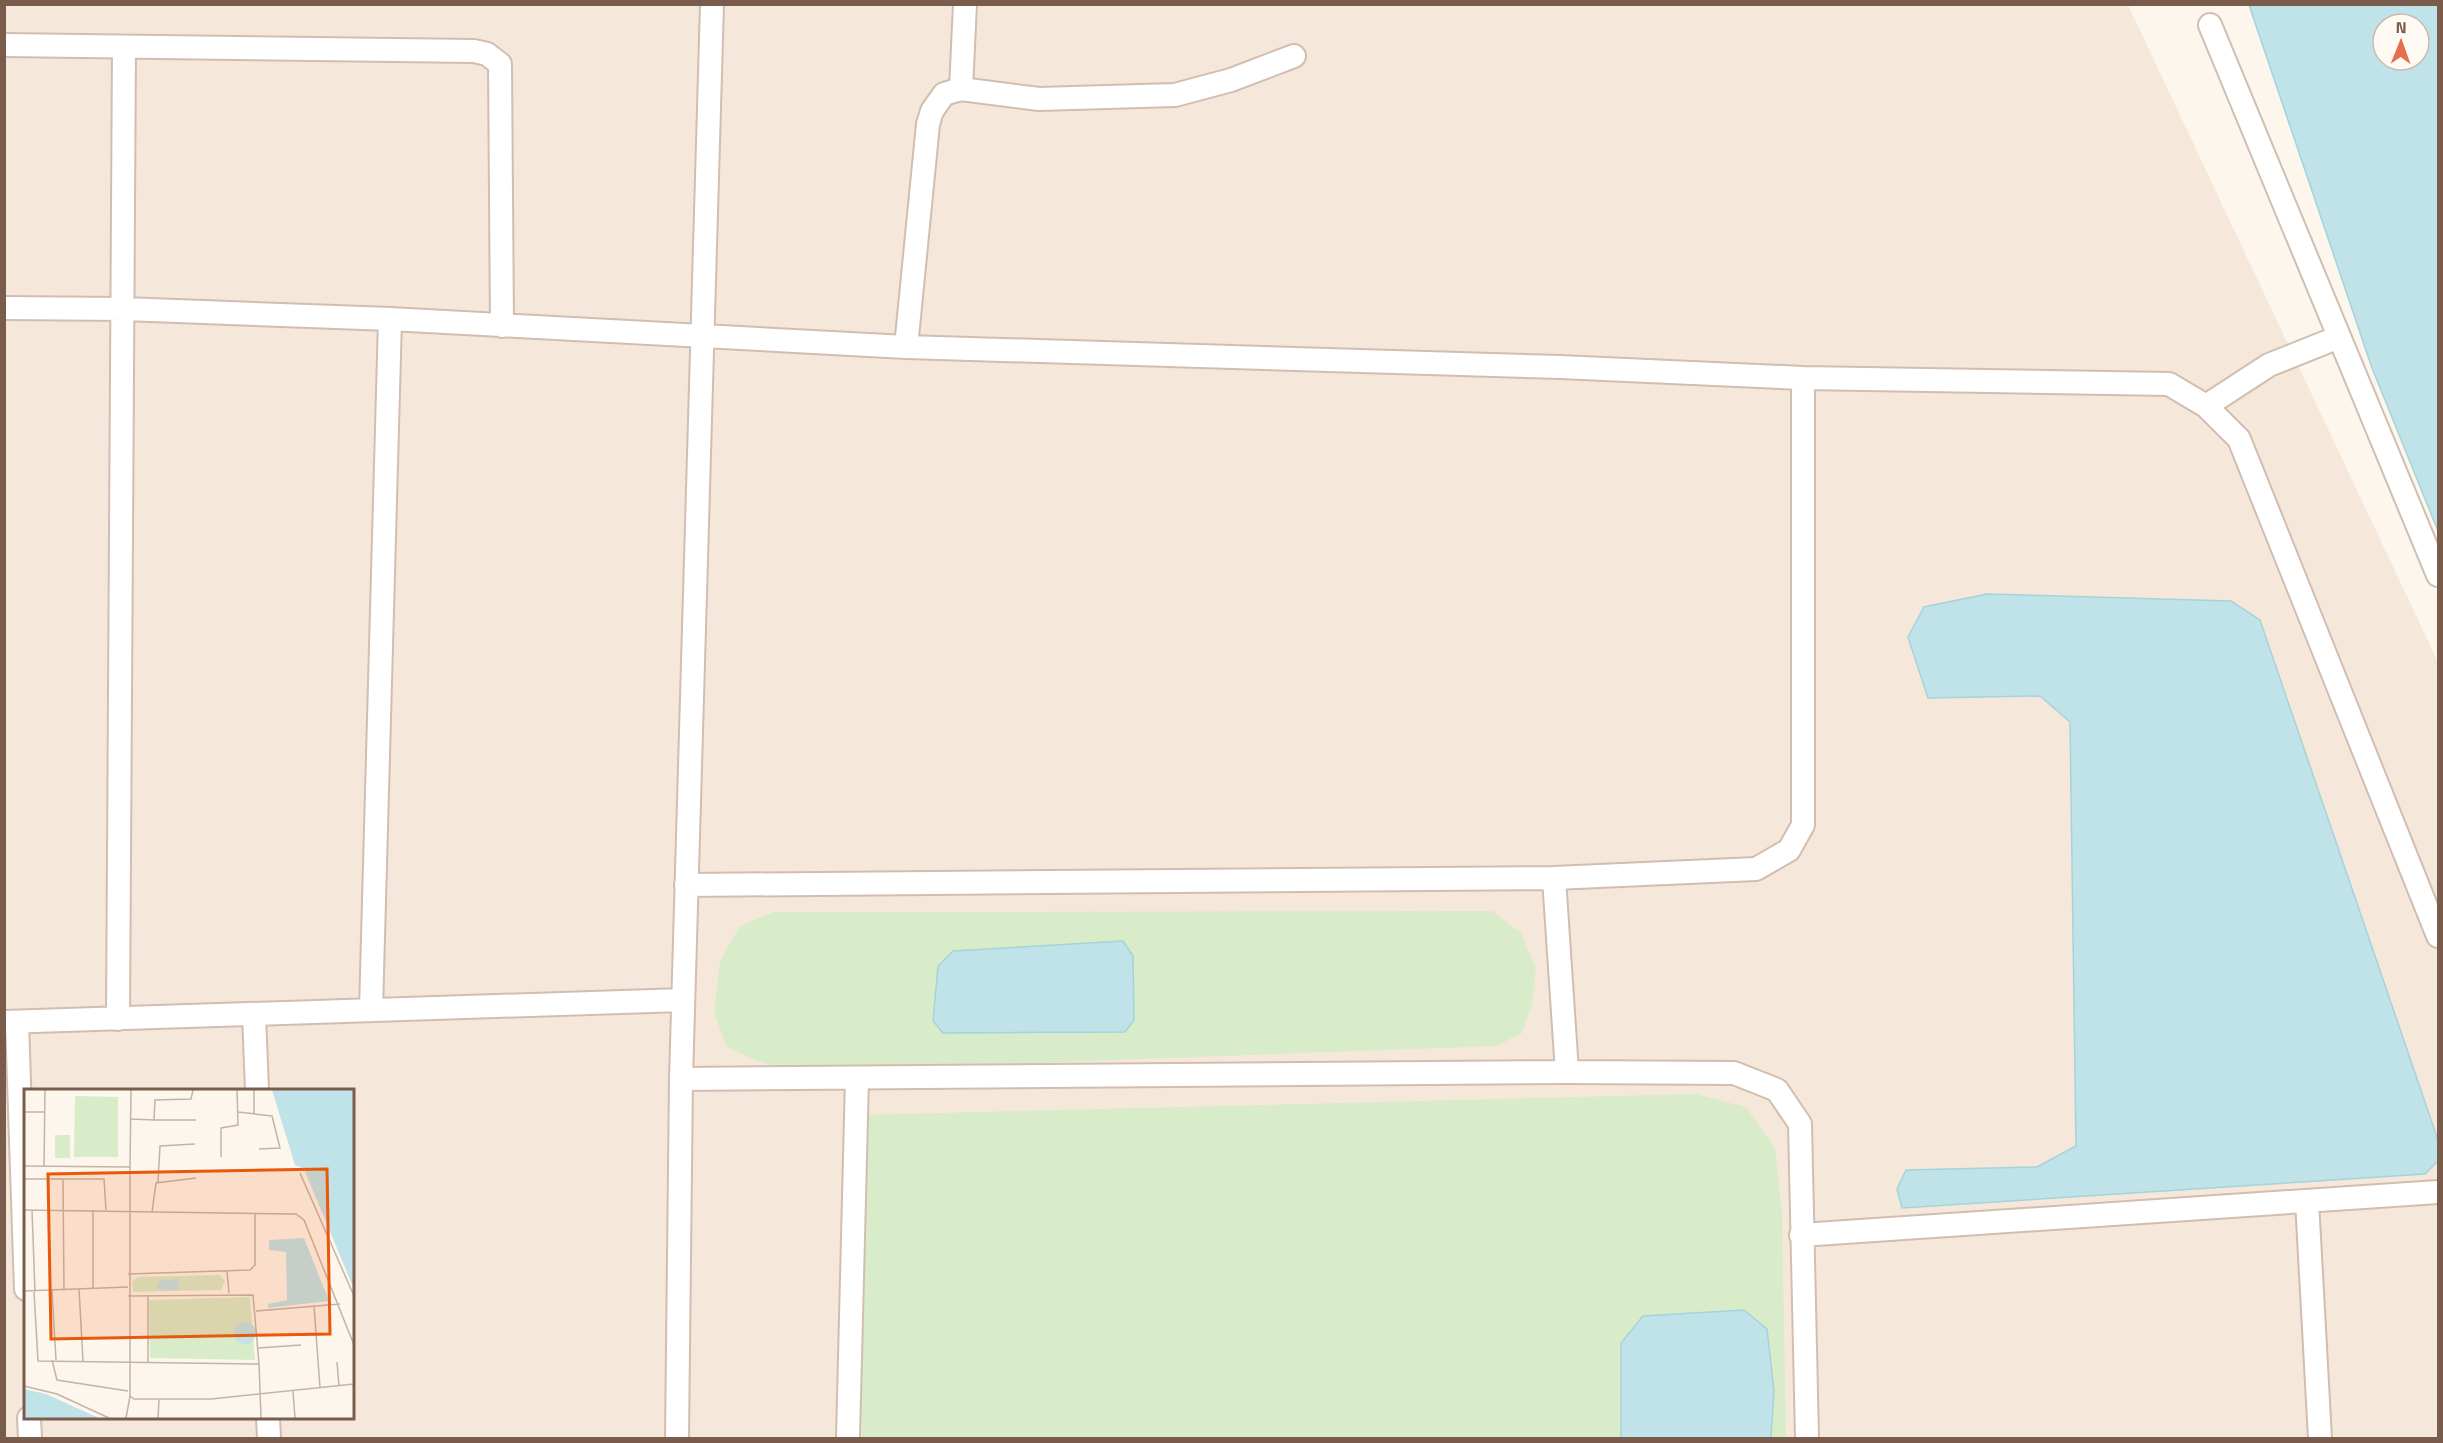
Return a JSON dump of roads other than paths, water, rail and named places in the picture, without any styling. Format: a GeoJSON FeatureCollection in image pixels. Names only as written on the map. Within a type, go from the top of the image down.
{"type":"FeatureCollection","features":[{"type":"Feature","properties":{"kind":"lane"},"geometry":{"type":"LineString","coordinates":[[677,1438],[681,1079],[712,4]]}},
{"type":"Feature","properties":{"kind":"lane"},"geometry":{"type":"LineString","coordinates":[[961,89],[965,4]]}},
{"type":"Feature","properties":{"kind":"lane"},"geometry":{"type":"LineString","coordinates":[[2210,25],[2439,575]]}},
{"type":"Feature","properties":{"kind":"lane"},"geometry":{"type":"LineString","coordinates":[[4,45],[474,51],[487,54],[500,64],[502,326]]}},
{"type":"Feature","properties":{"kind":"lane"},"geometry":{"type":"LineString","coordinates":[[118,1019],[124,47]]}},
{"type":"Feature","properties":{"kind":"lane"},"geometry":{"type":"LineString","coordinates":[[906,347],[928,124],[932,111],[944,94],[961,89],[1039,99],[1174,95],[1231,80],[1294,56]]}},
{"type":"Feature","properties":{"kind":"lane"},"geometry":{"type":"LineString","coordinates":[[4,308],[124,309],[390,319],[906,347],[1560,367],[1803,378],[2169,384],[2206,406],[2239,439],[2439,936]]}},
{"type":"Feature","properties":{"kind":"lane"},"geometry":{"type":"LineString","coordinates":[[371,1010],[390,319]]}},
{"type":"Feature","properties":{"kind":"lane"},"geometry":{"type":"LineString","coordinates":[[2206,406],[2269,365],[2339,337]]}},
{"type":"Feature","properties":{"kind":"lane"},"geometry":{"type":"LineString","coordinates":[[686,885],[1554,878],[1756,869],[1789,850],[1803,825],[1803,378]]}},
{"type":"Feature","properties":{"kind":"lane"},"geometry":{"type":"LineString","coordinates":[[1554,878],[1567,1072]]}},
{"type":"Feature","properties":{"kind":"lane"},"geometry":{"type":"LineString","coordinates":[[24,1253],[11,1022],[683,1000]]}},
{"type":"Feature","properties":{"kind":"lane"},"geometry":{"type":"LineString","coordinates":[[254,1014],[257,1089]]}},
{"type":"Feature","properties":{"kind":"lane"},"geometry":{"type":"LineString","coordinates":[[681,1079],[1567,1072],[1734,1073],[1777,1090],[1800,1124],[1807,1438]]}},
{"type":"Feature","properties":{"kind":"lane"},"geometry":{"type":"LineString","coordinates":[[848,1438],[857,1078]]}},
{"type":"Feature","properties":{"kind":"lane"},"geometry":{"type":"LineString","coordinates":[[1801,1235],[2439,1192]]}},
{"type":"Feature","properties":{"kind":"lane"},"geometry":{"type":"LineString","coordinates":[[2307,1201],[2320,1438]]}},
{"type":"Feature","properties":{"kind":"lane"},"geometry":{"type":"LineString","coordinates":[[29,1419],[30,1438]]}},
{"type":"Feature","properties":{"kind":"lane"},"geometry":{"type":"LineString","coordinates":[[268,1419],[269,1438]]}},
{"type":"Feature","properties":{"kind":"water"},"geometry":{"type":"Polygon","coordinates":[[[2249,5],[2438,5],[2438,531],[2372,368],[2249,5]]]}},
{"type":"Feature","properties":{"kind":"water"},"geometry":{"type":"Polygon","coordinates":[[[1987,594],[2231,601],[2260,620],[2438,1140],[2438,1161],[2425,1174],[1902,1208],[1897,1189],[1906,1170],[2037,1167],[2076,1146],[2070,722],[2040,696],[1928,698],[1908,637],[1924,607],[1987,594]]]}},
{"type":"Feature","properties":{"kind":"water"},"geometry":{"type":"Polygon","coordinates":[[[1123,941],[1133,956],[1134,1020],[1125,1032],[943,1033],[933,1021],[938,966],[953,951],[1123,941]]]}},
{"type":"Feature","properties":{"kind":"water"},"geometry":{"type":"Polygon","coordinates":[[[1744,1310],[1767,1329],[1774,1391],[1771,1438],[1621,1438],[1621,1343],[1643,1316],[1744,1310]]]}}]}
